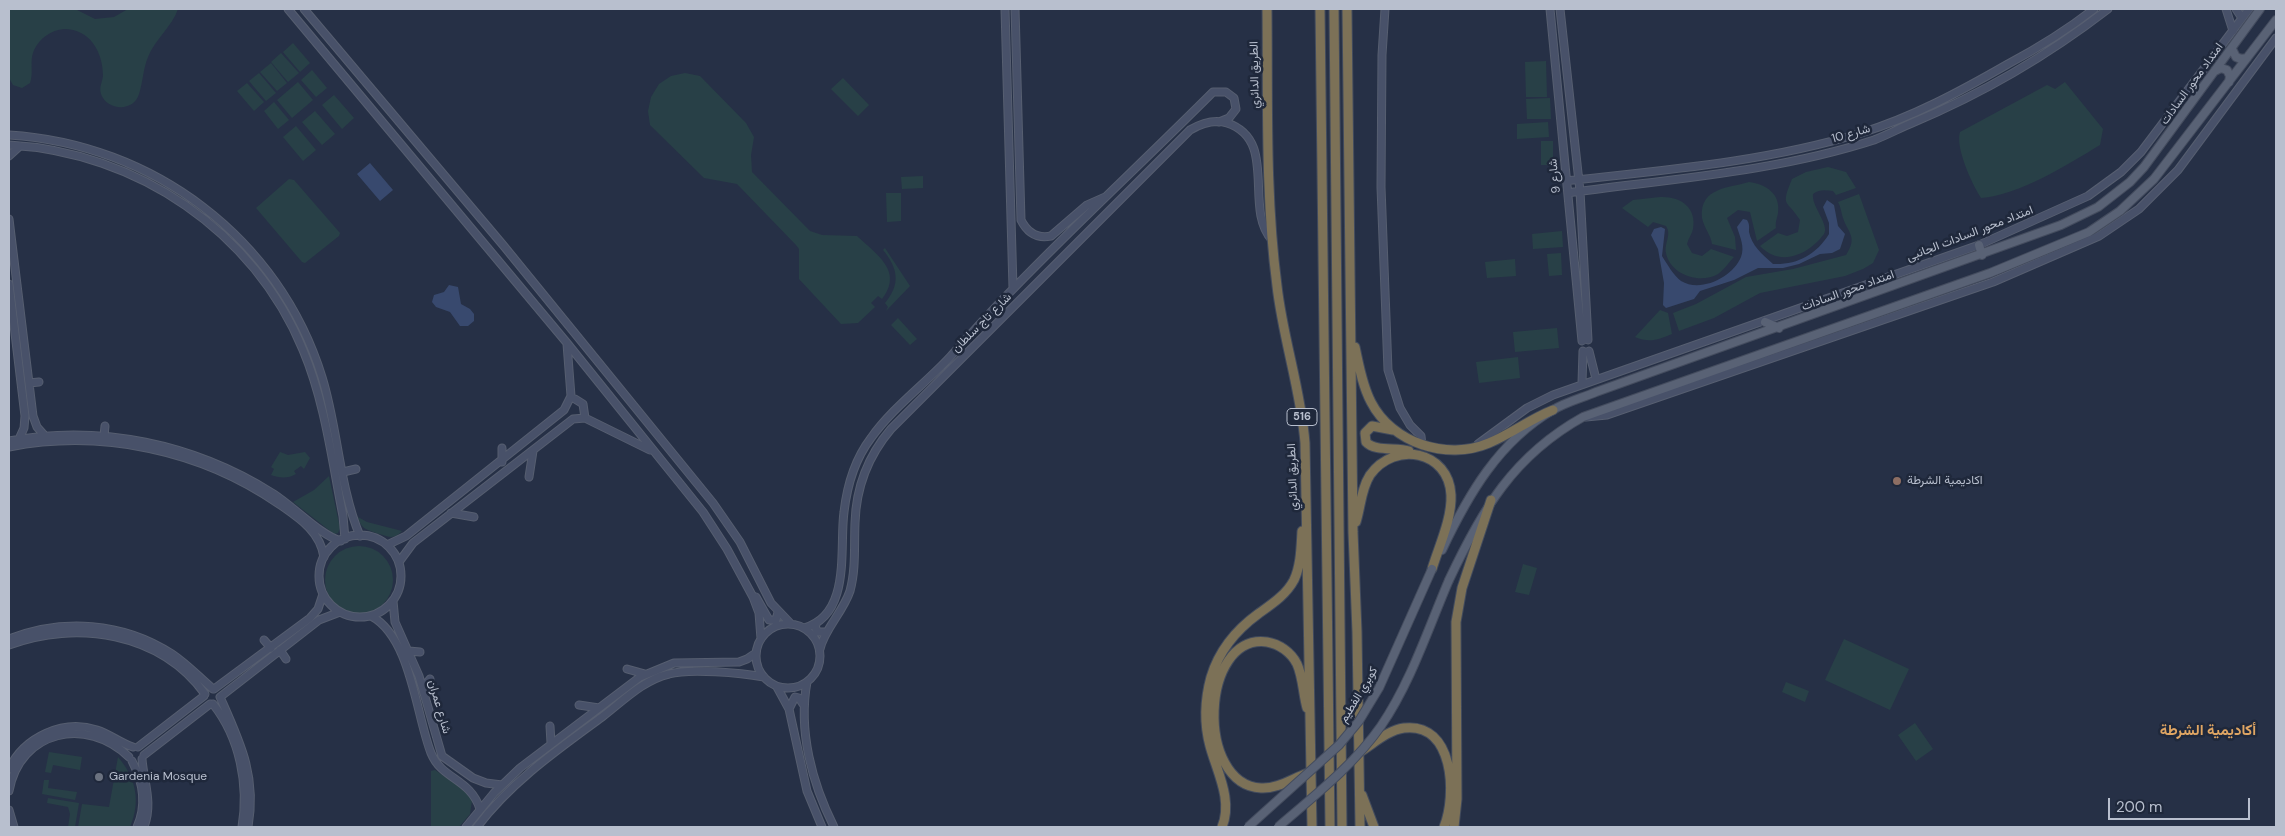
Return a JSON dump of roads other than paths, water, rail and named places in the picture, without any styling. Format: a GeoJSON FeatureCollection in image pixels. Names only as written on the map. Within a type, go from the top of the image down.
{"type":"FeatureCollection","features":[{"type":"Feature","properties":{"kind":"highway","name":"الطريق الدائري"},"geometry":{"type":"LineString","coordinates":[[1266,9],[1272,240],[1277,287],[1303,423],[1312,720],[1312,827]]}},
{"type":"Feature","properties":{"kind":"highway","name":"516"},"geometry":{"type":"LineString","coordinates":[[1320,9],[1330,827]]}},
{"type":"Feature","properties":{"kind":"highway"},"geometry":{"type":"LineString","coordinates":[[1334,9],[1342,827]]}},
{"type":"Feature","properties":{"kind":"highway"},"geometry":{"type":"LineString","coordinates":[[1347,9],[1353,532],[1357,632],[1360,827]]}},
{"type":"Feature","properties":{"kind":"highway"},"geometry":{"type":"LineString","coordinates":[[1351,329],[1366,392],[1376,411],[1395,431]]}},
{"type":"Feature","properties":{"kind":"highway"},"geometry":{"type":"LineString","coordinates":[[1432,569],[1450,508],[1451,494],[1449,482],[1442,470],[1427,458],[1398,448],[1374,448],[1370,446],[1364,438],[1365,432],[1372,426],[1383,426],[1422,445],[1441,450],[1464,450],[1489,443],[1523,423],[1553,410]]}},
{"type":"Feature","properties":{"kind":"highway"},"geometry":{"type":"LineString","coordinates":[[1353,532],[1364,488],[1370,475],[1378,465],[1390,458],[1403,453],[1415,453]]}},
{"type":"Feature","properties":{"kind":"highway","name":"516"},"geometry":{"type":"LineString","coordinates":[[1222,827],[1225,815],[1225,798],[1210,744],[1206,719],[1211,677],[1220,657],[1233,637],[1286,592],[1294,578],[1300,557],[1303,511],[1306,496]]}},
{"type":"Feature","properties":{"kind":"highway"},"geometry":{"type":"LineString","coordinates":[[1454,827],[1457,799],[1456,622],[1462,588],[1491,500]]}},
{"type":"Feature","properties":{"kind":"highway","name":"516"},"geometry":{"type":"LineString","coordinates":[[1308,773],[1277,786],[1255,788],[1235,778],[1223,759],[1215,734],[1214,718],[1217,688],[1228,660],[1239,648],[1247,644],[1272,643],[1287,651],[1293,658],[1300,673],[1312,720]]}},
{"type":"Feature","properties":{"kind":"highway"},"geometry":{"type":"LineString","coordinates":[[1360,753],[1396,730],[1411,728],[1426,732],[1442,747],[1448,766],[1448,812],[1444,827]]}},
{"type":"Feature","properties":{"kind":"highway"},"geometry":{"type":"LineString","coordinates":[[1358,785],[1374,827]]}},
{"type":"Feature","properties":{"kind":"main road","name":"امتداد محور السادات"},"geometry":{"type":"LineString","coordinates":[[1432,569],[1460,513],[1484,473],[1516,439],[1553,410],[1596,392],[1982,255],[2080,217],[2114,195],[2153,156],[2260,9]]}},
{"type":"Feature","properties":{"kind":"main road"},"geometry":{"type":"LineString","coordinates":[[1278,827],[1339,774],[1360,753],[1398,700],[1471,533],[1491,500],[1512,472],[1532,452],[1565,427],[1583,417],[1990,273],[2089,232],[2120,211],[2154,179],[2276,20]]}},
{"type":"Feature","properties":{"kind":"main road"},"geometry":{"type":"LineString","coordinates":[[2232,49],[2236,57],[2241,59],[2247,58]]}},
{"type":"Feature","properties":{"kind":"main road"},"geometry":{"type":"LineString","coordinates":[[2215,71],[2220,68],[2227,70],[2230,76],[2229,82]]}},
{"type":"Feature","properties":{"kind":"main road"},"geometry":{"type":"LineString","coordinates":[[1978,245],[1982,255]]}},
{"type":"Feature","properties":{"kind":"main road"},"geometry":{"type":"LineString","coordinates":[[1764,322],[1778,328]]}},
{"type":"Feature","properties":{"kind":"main road","name":"كوبري الفطيم"},"geometry":{"type":"LineString","coordinates":[[1248,827],[1338,745],[1359,722],[1379,688],[1432,569]]}},
{"type":"Feature","properties":{"kind":"street"},"geometry":{"type":"LineString","coordinates":[[288,9],[567,343],[715,529],[749,589],[759,613],[761,639],[756,653],[758,666],[764,677],[777,687],[789,709],[807,791],[822,827]]}},
{"type":"Feature","properties":{"kind":"street"},"geometry":{"type":"LineString","coordinates":[[304,9],[503,245],[713,503],[740,542],[769,599],[778,612],[791,624],[804,628],[814,636],[820,649],[818,667],[807,682],[804,704],[812,769],[819,793],[834,827]]}},
{"type":"Feature","properties":{"kind":"street"},"geometry":{"type":"LineString","coordinates":[[1005,9],[1013,288]]}},
{"type":"Feature","properties":{"kind":"street"},"geometry":{"type":"LineString","coordinates":[[1015,9],[1021,220],[1035,235],[1051,236],[1087,205],[1108,196]]}},
{"type":"Feature","properties":{"kind":"street"},"geometry":{"type":"LineString","coordinates":[[1382,9],[1381,187],[1388,370],[1400,408],[1410,425],[1421,436],[1422,445]]}},
{"type":"Feature","properties":{"kind":"street"},"geometry":{"type":"LineString","coordinates":[[1383,30],[1386,9]]}},
{"type":"Feature","properties":{"kind":"street","name":"شارع 9"},"geometry":{"type":"LineString","coordinates":[[1550,9],[1571,236],[1585,340],[1580,191],[1560,9]]}},
{"type":"Feature","properties":{"kind":"street","name":"شارع 10"},"geometry":{"type":"LineString","coordinates":[[1566,181],[1750,159],[1862,133],[1920,110],[1976,84],[2038,47],[2094,9]]}},
{"type":"Feature","properties":{"kind":"street","name":"شارع 10"},"geometry":{"type":"LineString","coordinates":[[1568,193],[1742,170],[1807,158],[1877,139],[1946,109],[2022,70],[2108,9]]}},
{"type":"Feature","properties":{"kind":"street"},"geometry":{"type":"LineString","coordinates":[[2226,9],[2233,31]]}},
{"type":"Feature","properties":{"kind":"street"},"geometry":{"type":"LineString","coordinates":[[2236,9],[2242,18]]}},
{"type":"Feature","properties":{"kind":"street","name":"امتداد محور السادات الجانبى"},"geometry":{"type":"LineString","coordinates":[[1464,450],[1487,438],[1514,417],[1540,401],[1582,383],[1764,322],[1978,245],[2073,204],[2121,172],[2141,152],[2249,9]]}},
{"type":"Feature","properties":{"kind":"street"},"geometry":{"type":"LineString","coordinates":[[1552,30],[1562,29]]}},
{"type":"Feature","properties":{"kind":"street"},"geometry":{"type":"LineString","coordinates":[[1583,417],[1607,415],[1993,282],[2099,236],[2139,209],[2178,170],[2276,38]]}},
{"type":"Feature","properties":{"kind":"street","name":"شارع تاج سلطان"},"geometry":{"type":"LineString","coordinates":[[804,628],[817,622],[828,609],[840,583],[843,567],[845,502],[853,473],[864,448],[879,427],[925,383],[1013,288],[1213,92],[1229,94],[1236,103],[1236,109],[1231,116],[1219,122],[1204,123],[1190,130],[882,441],[868,463],[858,492],[852,585],[843,608],[827,632],[820,649]]}},
{"type":"Feature","properties":{"kind":"street"},"geometry":{"type":"LineString","coordinates":[[1219,122],[1233,126],[1245,135],[1258,164],[1261,218],[1265,230],[1272,240]]}},
{"type":"Feature","properties":{"kind":"street"},"geometry":{"type":"LineString","coordinates":[[9,135],[42,138],[79,146],[114,157],[148,172],[196,201],[225,224],[248,248],[283,293],[308,339],[322,376],[352,514],[360,536]]}},
{"type":"Feature","properties":{"kind":"street"},"geometry":{"type":"LineString","coordinates":[[9,145],[77,155],[108,164],[140,178],[189,207],[241,253],[276,298],[300,344],[316,388],[343,516],[343,540],[324,557]]}},
{"type":"Feature","properties":{"kind":"street"},"geometry":{"type":"LineString","coordinates":[[9,156],[20,146]]}},
{"type":"Feature","properties":{"kind":"street"},"geometry":{"type":"LineString","coordinates":[[77,155],[79,146]]}},
{"type":"Feature","properties":{"kind":"street"},"geometry":{"type":"LineString","coordinates":[[9,219],[34,422],[45,436]]}},
{"type":"Feature","properties":{"kind":"street"},"geometry":{"type":"LineString","coordinates":[[1571,236],[1582,235]]}},
{"type":"Feature","properties":{"kind":"street"},"geometry":{"type":"LineString","coordinates":[[9,284],[25,416],[24,428],[19,439]]}},
{"type":"Feature","properties":{"kind":"street"},"geometry":{"type":"LineString","coordinates":[[276,298],[283,293]]}},
{"type":"Feature","properties":{"kind":"street"},"geometry":{"type":"LineString","coordinates":[[561,414],[569,403],[570,383],[567,343]]}},
{"type":"Feature","properties":{"kind":"street"},"geometry":{"type":"LineString","coordinates":[[1582,383],[1586,351],[1596,379]]}},
{"type":"Feature","properties":{"kind":"street"},"geometry":{"type":"LineString","coordinates":[[29,383],[39,382]]}},
{"type":"Feature","properties":{"kind":"street"},"geometry":{"type":"LineString","coordinates":[[570,383],[575,399],[585,408],[585,418]]}},
{"type":"Feature","properties":{"kind":"street"},"geometry":{"type":"LineString","coordinates":[[387,545],[401,539],[502,462],[572,406],[575,399]]}},
{"type":"Feature","properties":{"kind":"street"},"geometry":{"type":"LineString","coordinates":[[399,562],[413,543],[573,419],[585,418],[652,451]]}},
{"type":"Feature","properties":{"kind":"street"},"geometry":{"type":"LineString","coordinates":[[552,421],[559,430]]}},
{"type":"Feature","properties":{"kind":"street"},"geometry":{"type":"LineString","coordinates":[[104,436],[105,426]]}},
{"type":"Feature","properties":{"kind":"street"},"geometry":{"type":"LineString","coordinates":[[9,441],[45,436],[104,436],[165,446],[224,466],[279,497],[328,536],[343,540],[360,536],[372,537],[387,545],[399,562],[400,584],[393,600],[384,610],[371,616],[355,617],[340,612],[327,601],[322,593],[319,579],[324,557],[316,536],[288,511],[231,476],[190,459],[147,448],[98,441],[45,442],[9,447]]}},
{"type":"Feature","properties":{"kind":"street"},"geometry":{"type":"LineString","coordinates":[[502,448],[502,462]]}},
{"type":"Feature","properties":{"kind":"street"},"geometry":{"type":"LineString","coordinates":[[529,477],[533,451]]}},
{"type":"Feature","properties":{"kind":"street"},"geometry":{"type":"LineString","coordinates":[[344,472],[356,469]]}},
{"type":"Feature","properties":{"kind":"street"},"geometry":{"type":"LineString","coordinates":[[451,513],[474,517]]}},
{"type":"Feature","properties":{"kind":"street"},"geometry":{"type":"LineString","coordinates":[[749,589],[760,603],[769,620],[776,620],[778,612]]}},
{"type":"Feature","properties":{"kind":"street"},"geometry":{"type":"LineString","coordinates":[[137,827],[142,812],[143,795],[140,779],[128,753],[205,695],[208,690],[214,689],[314,614],[320,604],[322,593]]}},
{"type":"Feature","properties":{"kind":"street","name":"شارع عمران"},"geometry":{"type":"LineString","coordinates":[[393,600],[393,617],[409,651],[423,688],[442,756],[452,765],[479,781],[502,785]]}},
{"type":"Feature","properties":{"kind":"street"},"geometry":{"type":"LineString","coordinates":[[9,791],[16,769],[25,756],[41,743],[60,735],[80,733],[99,738],[136,762],[319,620],[340,612]]}},
{"type":"Feature","properties":{"kind":"street","name":"شارع عمران"},"geometry":{"type":"LineString","coordinates":[[371,616],[384,624],[392,636],[411,680],[435,760],[446,772],[472,791],[480,809]]}},
{"type":"Feature","properties":{"kind":"street"},"geometry":{"type":"LineString","coordinates":[[817,622],[815,627],[818,632],[827,632]]}},
{"type":"Feature","properties":{"kind":"street"},"geometry":{"type":"LineString","coordinates":[[761,639],[774,627],[791,624]]}},
{"type":"Feature","properties":{"kind":"street"},"geometry":{"type":"LineString","coordinates":[[9,639],[39,629],[63,626],[87,626],[121,632],[163,649],[219,692],[237,732],[247,766],[250,800],[248,827]]}},
{"type":"Feature","properties":{"kind":"street"},"geometry":{"type":"LineString","coordinates":[[9,645],[38,636],[88,632],[122,638],[168,660],[194,682],[231,734],[240,763],[244,793],[242,827]]}},
{"type":"Feature","properties":{"kind":"street"},"geometry":{"type":"LineString","coordinates":[[392,636],[400,633]]}},
{"type":"Feature","properties":{"kind":"street"},"geometry":{"type":"LineString","coordinates":[[264,640],[270,648]]}},
{"type":"Feature","properties":{"kind":"street"},"geometry":{"type":"LineString","coordinates":[[280,650],[286,659]]}},
{"type":"Feature","properties":{"kind":"street"},"geometry":{"type":"LineString","coordinates":[[409,651],[420,652]]}},
{"type":"Feature","properties":{"kind":"street"},"geometry":{"type":"LineString","coordinates":[[466,827],[502,785],[551,743],[645,674],[674,663],[743,661],[756,653]]}},
{"type":"Feature","properties":{"kind":"street"},"geometry":{"type":"LineString","coordinates":[[720,662],[720,673]]}},
{"type":"Feature","properties":{"kind":"street"},"geometry":{"type":"LineString","coordinates":[[627,670],[645,674]]}},
{"type":"Feature","properties":{"kind":"street"},"geometry":{"type":"LineString","coordinates":[[477,827],[497,803],[526,775],[648,682],[668,674],[682,672],[764,677]]}},
{"type":"Feature","properties":{"kind":"street"},"geometry":{"type":"LineString","coordinates":[[423,688],[430,679]]}},
{"type":"Feature","properties":{"kind":"street"},"geometry":{"type":"LineString","coordinates":[[402,683],[411,680]]}},
{"type":"Feature","properties":{"kind":"street"},"geometry":{"type":"LineString","coordinates":[[777,687],[793,688],[807,682]]}},
{"type":"Feature","properties":{"kind":"street"},"geometry":{"type":"LineString","coordinates":[[627,686],[632,693]]}},
{"type":"Feature","properties":{"kind":"street"},"geometry":{"type":"LineString","coordinates":[[789,709],[795,697],[799,698],[804,704]]}},
{"type":"Feature","properties":{"kind":"street"},"geometry":{"type":"LineString","coordinates":[[579,705],[598,708]]}},
{"type":"Feature","properties":{"kind":"street"},"geometry":{"type":"LineString","coordinates":[[550,726],[551,743]]}},
{"type":"Feature","properties":{"kind":"street"},"geometry":{"type":"LineString","coordinates":[[9,769],[27,745],[48,732],[60,728],[73,727],[97,730],[141,749],[149,796],[148,815],[144,827]]}},
{"type":"Feature","properties":{"kind":"street"},"geometry":{"type":"LineString","coordinates":[[426,732],[434,730]]}},
{"type":"Feature","properties":{"kind":"street"},"geometry":{"type":"LineString","coordinates":[[9,810],[14,827]]}},
{"type":"Feature","properties":{"kind":"water"},"geometry":{"type":"Polygon","coordinates":[[[370,163],[393,190],[380,201],[357,174],[370,163]]]}},
{"type":"Feature","properties":{"kind":"water"},"geometry":{"type":"Polygon","coordinates":[[[1827,200],[1834,205],[1838,226],[1845,234],[1840,249],[1832,253],[1820,254],[1799,264],[1783,268],[1758,268],[1734,280],[1700,291],[1694,299],[1666,308],[1663,305],[1664,283],[1658,249],[1651,235],[1654,229],[1661,227],[1665,229],[1662,256],[1676,276],[1681,281],[1689,284],[1707,284],[1724,277],[1741,257],[1742,242],[1737,227],[1743,219],[1748,222],[1750,237],[1755,246],[1773,264],[1790,263],[1812,253],[1829,234],[1829,223],[1823,207],[1827,200]]]}},
{"type":"Feature","properties":{"kind":"water"},"geometry":{"type":"Polygon","coordinates":[[[449,285],[458,287],[461,304],[470,309],[474,314],[474,321],[468,326],[460,326],[450,312],[436,307],[432,302],[434,295],[444,292],[449,285]]]}},
{"type":"Feature","properties":{"kind":"place","name":"اكاديمية الشرطة"},"geometry":{"type":"Point","coordinates":[1897,481]}},
{"type":"Feature","properties":{"kind":"place","name":"Gardenia Mosque"},"geometry":{"type":"Point","coordinates":[99,777]}},
{"type":"Feature","properties":{"kind":"district","name":"أكاديمية الشرطة"},"geometry":{"type":"Point","coordinates":[2208,731]}}]}
